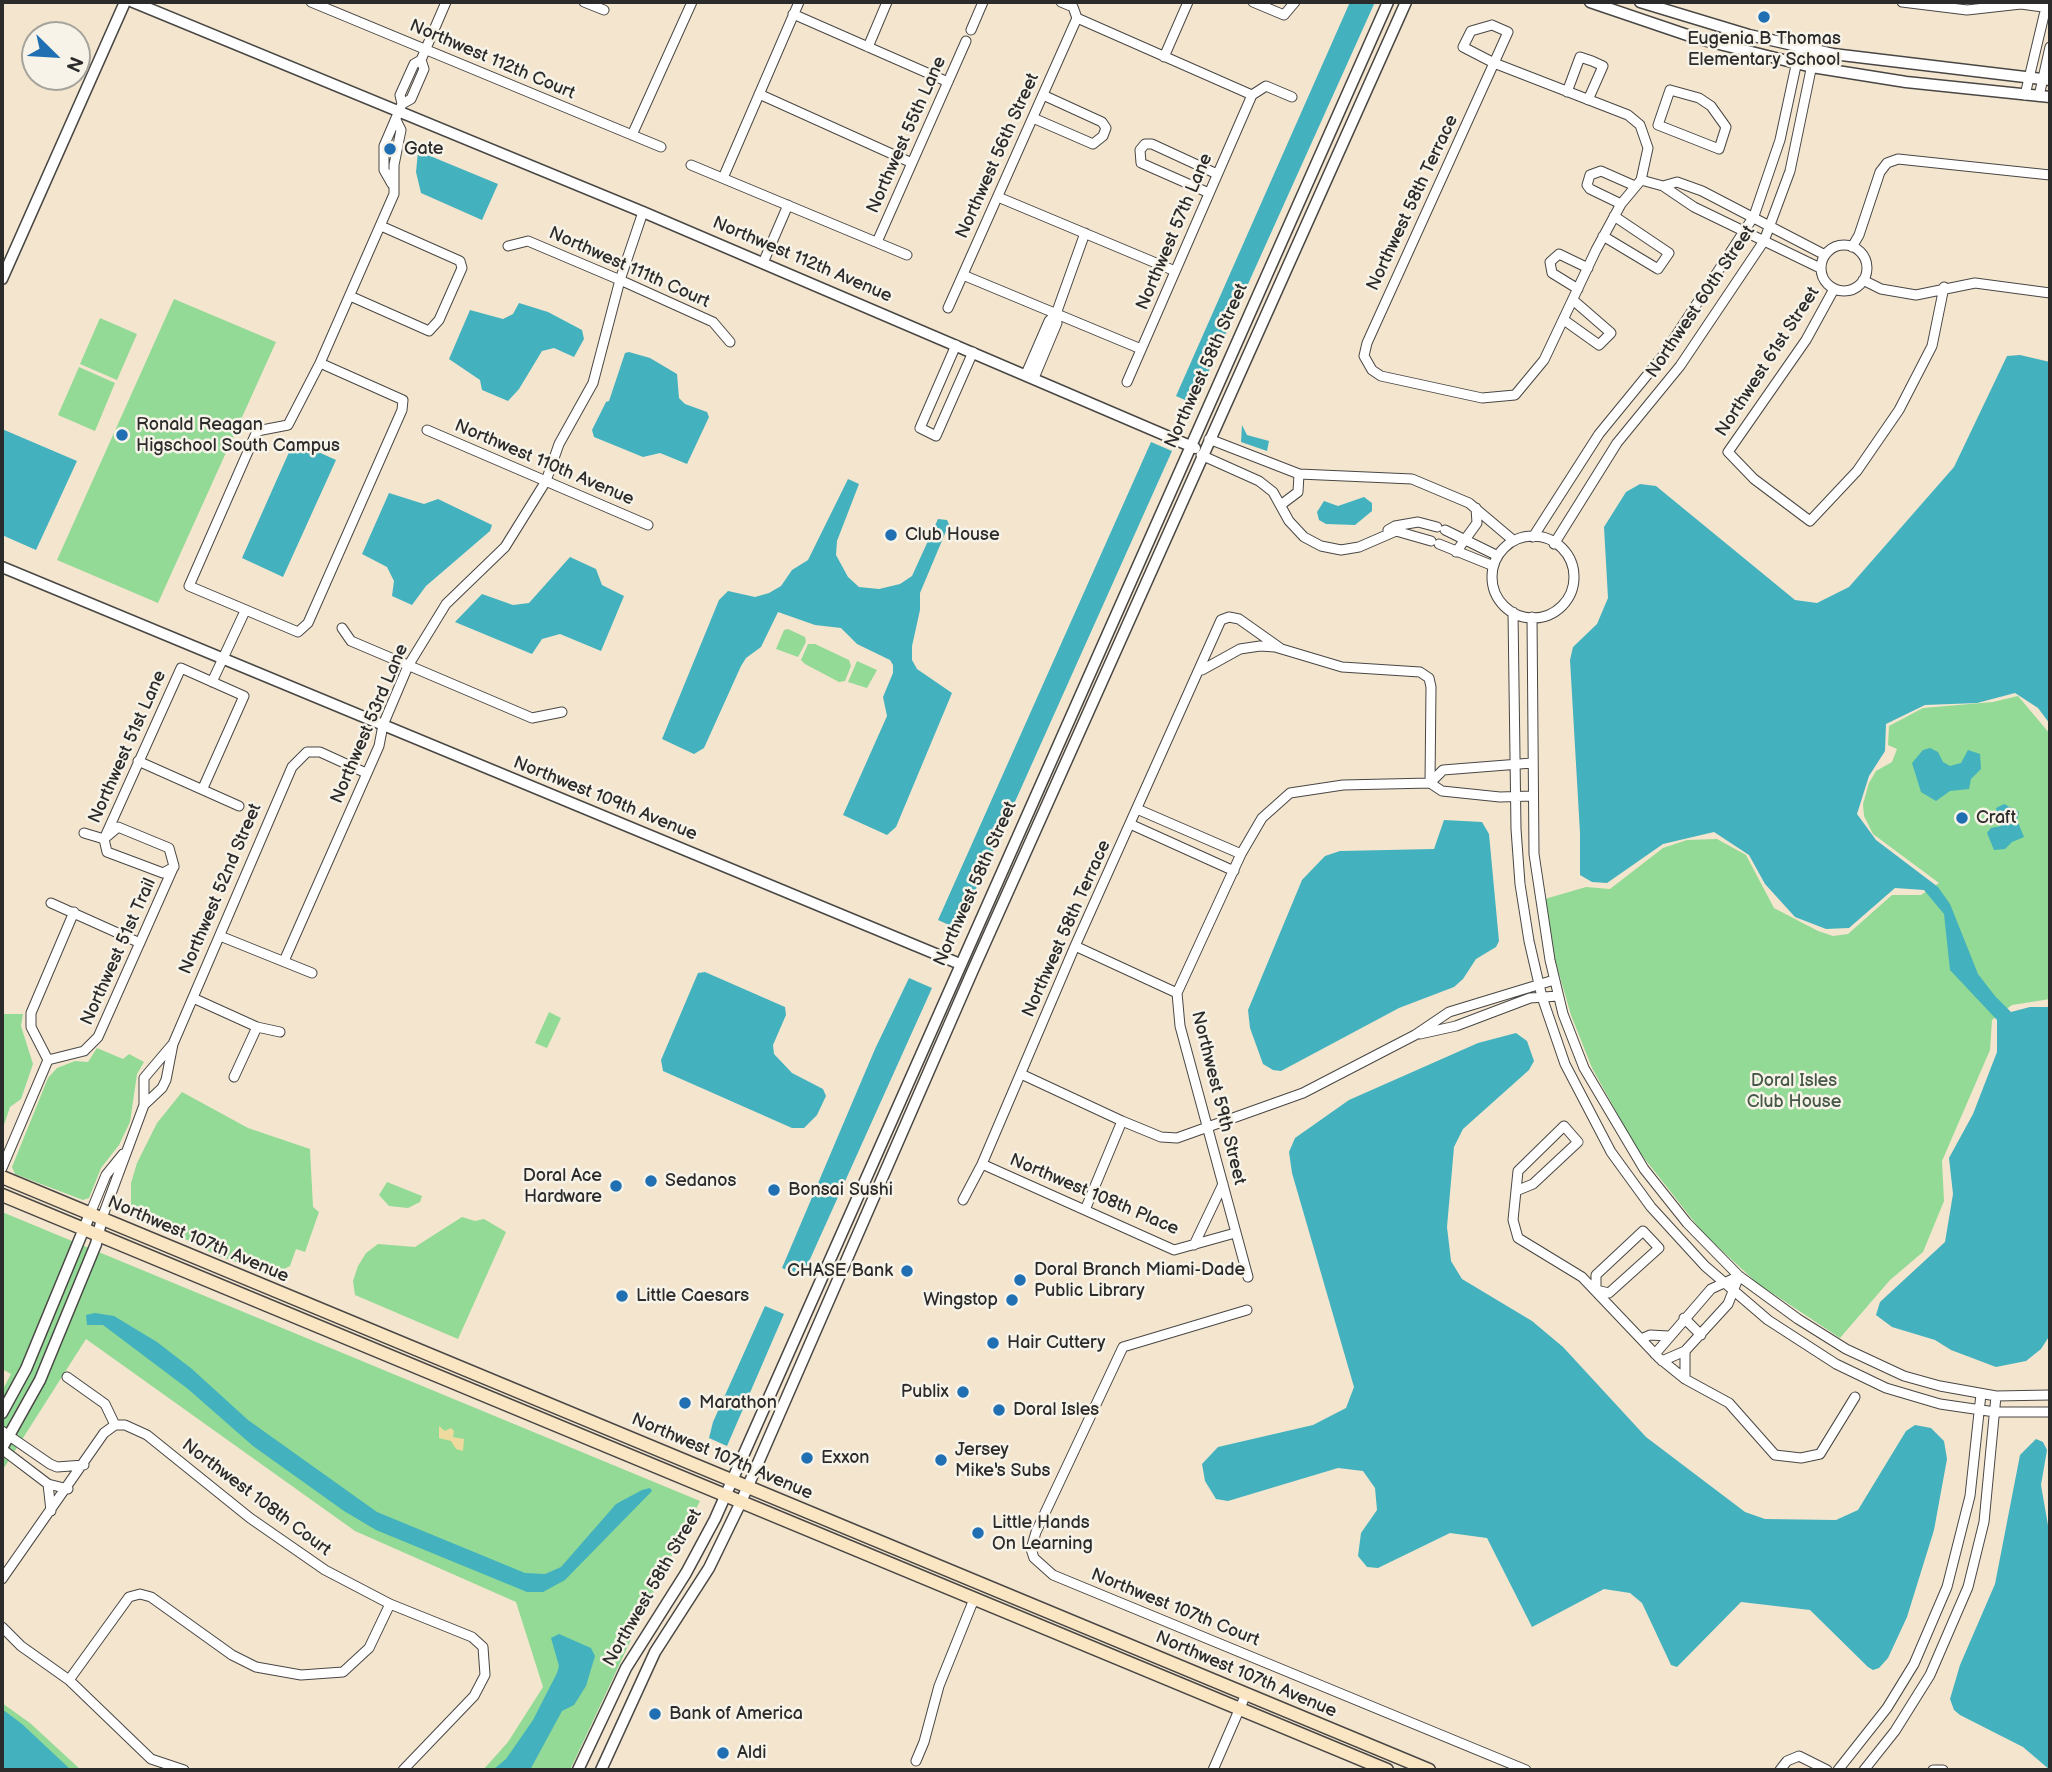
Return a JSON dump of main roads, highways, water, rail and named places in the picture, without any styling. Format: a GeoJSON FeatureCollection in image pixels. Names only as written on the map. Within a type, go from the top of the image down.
{"type":"FeatureCollection","features":[{"type":"Feature","properties":{"kind":"main road","name":"Northwest 107th Avenue"},"geometry":{"type":"LineString","coordinates":[[2,1177],[1429,1770]]}},
{"type":"Feature","properties":{"kind":"main road","name":"Northwest 107th Avenue"},"geometry":{"type":"LineString","coordinates":[[2,1195],[1387,1770]]}},
{"type":"Feature","properties":{"kind":"water"},"geometry":{"type":"Polygon","coordinates":[[[1350,2],[1375,2],[1194,404],[1176,396],[1350,2]]]}},
{"type":"Feature","properties":{"kind":"water"},"geometry":{"type":"Polygon","coordinates":[[[418,151],[498,184],[482,220],[421,193],[416,172],[418,151]]]}},
{"type":"Feature","properties":{"kind":"water"},"geometry":{"type":"Polygon","coordinates":[[[519,303],[548,312],[582,330],[584,339],[574,357],[554,348],[542,351],[519,389],[508,401],[482,390],[480,380],[449,359],[470,310],[503,319],[513,314],[519,303]]]}},
{"type":"Feature","properties":{"kind":"water"},"geometry":{"type":"Polygon","coordinates":[[[625,353],[650,358],[677,374],[679,398],[685,404],[707,412],[709,417],[687,464],[660,453],[643,457],[594,437],[592,430],[609,401],[625,353]]]}},
{"type":"Feature","properties":{"kind":"water"},"geometry":{"type":"Polygon","coordinates":[[[2020,355],[2050,362],[2050,724],[2038,708],[2015,693],[1977,703],[1925,705],[1886,724],[1885,751],[1869,776],[1857,814],[1876,840],[1938,887],[1950,904],[1978,974],[2011,1012],[2030,1007],[2050,1007],[2050,1335],[2041,1349],[2026,1361],[1996,1367],[1951,1350],[1935,1340],[1892,1327],[1876,1315],[1880,1302],[1945,1242],[1953,1194],[1949,1158],[1973,1114],[1997,1052],[1997,1020],[1950,970],[1944,914],[1924,890],[1895,888],[1849,928],[1826,929],[1795,917],[1765,884],[1749,855],[1714,832],[1663,844],[1607,883],[1592,882],[1580,875],[1570,660],[1573,647],[1597,624],[1608,598],[1604,527],[1626,492],[1640,484],[1656,486],[1795,600],[1817,603],[1849,587],[1954,467],[2007,356],[2020,355]]]}},
{"type":"Feature","properties":{"kind":"water"},"geometry":{"type":"Polygon","coordinates":[[[1242,425],[1247,435],[1269,441],[1267,451],[1241,442],[1242,425]]]}},
{"type":"Feature","properties":{"kind":"water"},"geometry":{"type":"Polygon","coordinates":[[[2,429],[77,461],[36,550],[2,535],[2,429]]]}},
{"type":"Feature","properties":{"kind":"water"},"geometry":{"type":"Polygon","coordinates":[[[294,441],[336,460],[283,577],[242,558],[294,441]]]}},
{"type":"Feature","properties":{"kind":"water"},"geometry":{"type":"Polygon","coordinates":[[[1151,442],[1172,451],[958,929],[938,920],[1151,442]]]}},
{"type":"Feature","properties":{"kind":"water"},"geometry":{"type":"Polygon","coordinates":[[[848,479],[859,484],[837,541],[836,555],[848,577],[859,587],[879,589],[900,584],[912,576],[938,519],[947,520],[949,524],[920,593],[912,660],[917,669],[952,693],[896,827],[887,835],[843,815],[887,716],[883,697],[893,673],[893,665],[890,660],[857,644],[841,628],[815,625],[778,612],[761,647],[746,658],[741,666],[704,748],[694,754],[662,739],[719,600],[728,591],[755,597],[781,586],[792,570],[808,560],[848,479]]]}},
{"type":"Feature","properties":{"kind":"water"},"geometry":{"type":"Polygon","coordinates":[[[389,493],[424,504],[438,499],[492,525],[490,531],[426,586],[412,605],[392,596],[394,581],[387,567],[362,554],[389,493]]]}},
{"type":"Feature","properties":{"kind":"water"},"geometry":{"type":"Polygon","coordinates":[[[1364,497],[1372,503],[1372,511],[1355,525],[1326,524],[1319,520],[1317,512],[1324,501],[1338,506],[1364,497]]]}},
{"type":"Feature","properties":{"kind":"water"},"geometry":{"type":"Polygon","coordinates":[[[570,557],[596,569],[602,585],[624,596],[601,651],[560,634],[542,639],[532,654],[455,622],[482,594],[513,605],[529,603],[570,557]]]}},
{"type":"Feature","properties":{"kind":"water"},"geometry":{"type":"Polygon","coordinates":[[[1930,748],[1938,752],[1943,762],[1950,766],[1961,763],[1968,750],[1980,754],[1981,769],[1971,779],[1969,789],[1950,791],[1936,801],[1921,792],[1912,763],[1923,750],[1930,748]]]}},
{"type":"Feature","properties":{"kind":"water"},"geometry":{"type":"Polygon","coordinates":[[[2004,804],[2019,812],[2017,820],[2024,837],[2012,842],[2005,849],[1994,850],[1987,833],[1991,828],[2001,826],[1996,808],[2004,804]]]}},
{"type":"Feature","properties":{"kind":"water"},"geometry":{"type":"Polygon","coordinates":[[[1444,820],[1482,822],[1489,834],[1499,941],[1496,947],[1476,959],[1463,979],[1454,987],[1399,1008],[1281,1071],[1263,1064],[1250,1028],[1248,1010],[1302,880],[1325,856],[1340,851],[1434,849],[1444,820]]]}},
{"type":"Feature","properties":{"kind":"water"},"geometry":{"type":"Polygon","coordinates":[[[705,972],[785,1007],[786,1015],[773,1045],[774,1054],[792,1073],[823,1089],[826,1096],[817,1115],[804,1128],[792,1128],[663,1071],[661,1060],[698,973],[705,972]]]}},
{"type":"Feature","properties":{"kind":"water"},"geometry":{"type":"Polygon","coordinates":[[[909,978],[932,988],[802,1277],[782,1268],[875,1049],[909,978]]]}},
{"type":"Feature","properties":{"kind":"water"},"geometry":{"type":"Polygon","coordinates":[[[1516,1033],[1527,1041],[1534,1061],[1529,1070],[1463,1129],[1454,1147],[1447,1227],[1451,1261],[1462,1279],[1532,1321],[1563,1347],[1646,1437],[1745,1512],[1765,1519],[1836,1520],[1858,1510],[1906,1431],[1915,1425],[1931,1428],[1944,1441],[1947,1459],[1934,1530],[1907,1617],[1888,1658],[1879,1668],[1873,1670],[1868,1667],[1810,1610],[1741,1602],[1677,1667],[1671,1665],[1642,1603],[1630,1593],[1604,1589],[1532,1627],[1487,1538],[1450,1533],[1378,1568],[1367,1567],[1358,1556],[1361,1533],[1377,1510],[1375,1488],[1363,1471],[1338,1468],[1228,1501],[1216,1499],[1205,1481],[1202,1464],[1218,1447],[1313,1425],[1346,1408],[1354,1387],[1292,1173],[1289,1152],[1295,1138],[1349,1100],[1478,1043],[1516,1033]]]}},
{"type":"Feature","properties":{"kind":"water"},"geometry":{"type":"Polygon","coordinates":[[[765,1306],[784,1314],[727,1446],[709,1438],[713,1422],[765,1306]]]}},
{"type":"Feature","properties":{"kind":"water"},"geometry":{"type":"Polygon","coordinates":[[[95,1313],[114,1316],[157,1342],[192,1369],[248,1420],[377,1512],[525,1573],[545,1574],[561,1567],[616,1504],[642,1490],[650,1488],[652,1491],[565,1580],[543,1592],[527,1592],[376,1530],[344,1511],[253,1446],[188,1389],[103,1325],[87,1325],[86,1315],[95,1313]]]}},
{"type":"Feature","properties":{"kind":"water"},"geometry":{"type":"Polygon","coordinates":[[[2036,1439],[2043,1442],[2047,1450],[2041,1485],[2050,1537],[2050,1770],[2023,1747],[1960,1715],[1954,1710],[1950,1699],[1960,1665],[1995,1584],[2020,1455],[2036,1439]]]}},
{"type":"Feature","properties":{"kind":"water"},"geometry":{"type":"Polygon","coordinates":[[[559,1634],[591,1648],[595,1656],[586,1686],[574,1705],[562,1711],[530,1770],[493,1770],[506,1759],[533,1720],[557,1673],[559,1666],[551,1638],[559,1634]]]}},
{"type":"Feature","properties":{"kind":"water"},"geometry":{"type":"Polygon","coordinates":[[[2,1709],[22,1724],[71,1770],[2,1770],[2,1709]]]}},
{"type":"Feature","properties":{"kind":"place","name":"Eugenia B Thomas Elementary School"},"geometry":{"type":"Point","coordinates":[1764,17]}},
{"type":"Feature","properties":{"kind":"place","name":"Gate"},"geometry":{"type":"Point","coordinates":[390,149]}},
{"type":"Feature","properties":{"kind":"place","name":"Ronald Reagan Higschool South Campus"},"geometry":{"type":"Point","coordinates":[122,435]}},
{"type":"Feature","properties":{"kind":"place","name":"Club House"},"geometry":{"type":"Point","coordinates":[891,535]}},
{"type":"Feature","properties":{"kind":"place","name":"Craft"},"geometry":{"type":"Point","coordinates":[1962,818]}},
{"type":"Feature","properties":{"kind":"place","name":"Sedanos"},"geometry":{"type":"Point","coordinates":[651,1181]}},
{"type":"Feature","properties":{"kind":"place","name":"Doral Ace Hardware"},"geometry":{"type":"Point","coordinates":[616,1186]}},
{"type":"Feature","properties":{"kind":"place","name":"Bonsai Sushi"},"geometry":{"type":"Point","coordinates":[774,1190]}},
{"type":"Feature","properties":{"kind":"place","name":"CHASE Bank"},"geometry":{"type":"Point","coordinates":[907,1271]}},
{"type":"Feature","properties":{"kind":"place","name":"Doral Branch Miami-Dade Public Library"},"geometry":{"type":"Point","coordinates":[1020,1280]}},
{"type":"Feature","properties":{"kind":"place","name":"Little Caesars"},"geometry":{"type":"Point","coordinates":[622,1296]}},
{"type":"Feature","properties":{"kind":"place","name":"Wingstop"},"geometry":{"type":"Point","coordinates":[1012,1300]}},
{"type":"Feature","properties":{"kind":"place","name":"Hair Cuttery"},"geometry":{"type":"Point","coordinates":[993,1343]}},
{"type":"Feature","properties":{"kind":"place","name":"Publix"},"geometry":{"type":"Point","coordinates":[963,1392]}},
{"type":"Feature","properties":{"kind":"place","name":"Marathon"},"geometry":{"type":"Point","coordinates":[685,1403]}},
{"type":"Feature","properties":{"kind":"place","name":"Doral Isles"},"geometry":{"type":"Point","coordinates":[999,1410]}},
{"type":"Feature","properties":{"kind":"place","name":"Exxon"},"geometry":{"type":"Point","coordinates":[807,1458]}},
{"type":"Feature","properties":{"kind":"place","name":"Jersey Mike's Subs"},"geometry":{"type":"Point","coordinates":[941,1460]}},
{"type":"Feature","properties":{"kind":"place","name":"Little Hands On Learning"},"geometry":{"type":"Point","coordinates":[978,1533]}},
{"type":"Feature","properties":{"kind":"place","name":"Bank of America"},"geometry":{"type":"Point","coordinates":[655,1714]}},
{"type":"Feature","properties":{"kind":"place","name":"Aldi"},"geometry":{"type":"Point","coordinates":[723,1753]}},
{"type":"Feature","properties":{"kind":"park label","name":"Doral Isles Club House"},"geometry":{"type":"Point","coordinates":[1794,1091]}}]}
